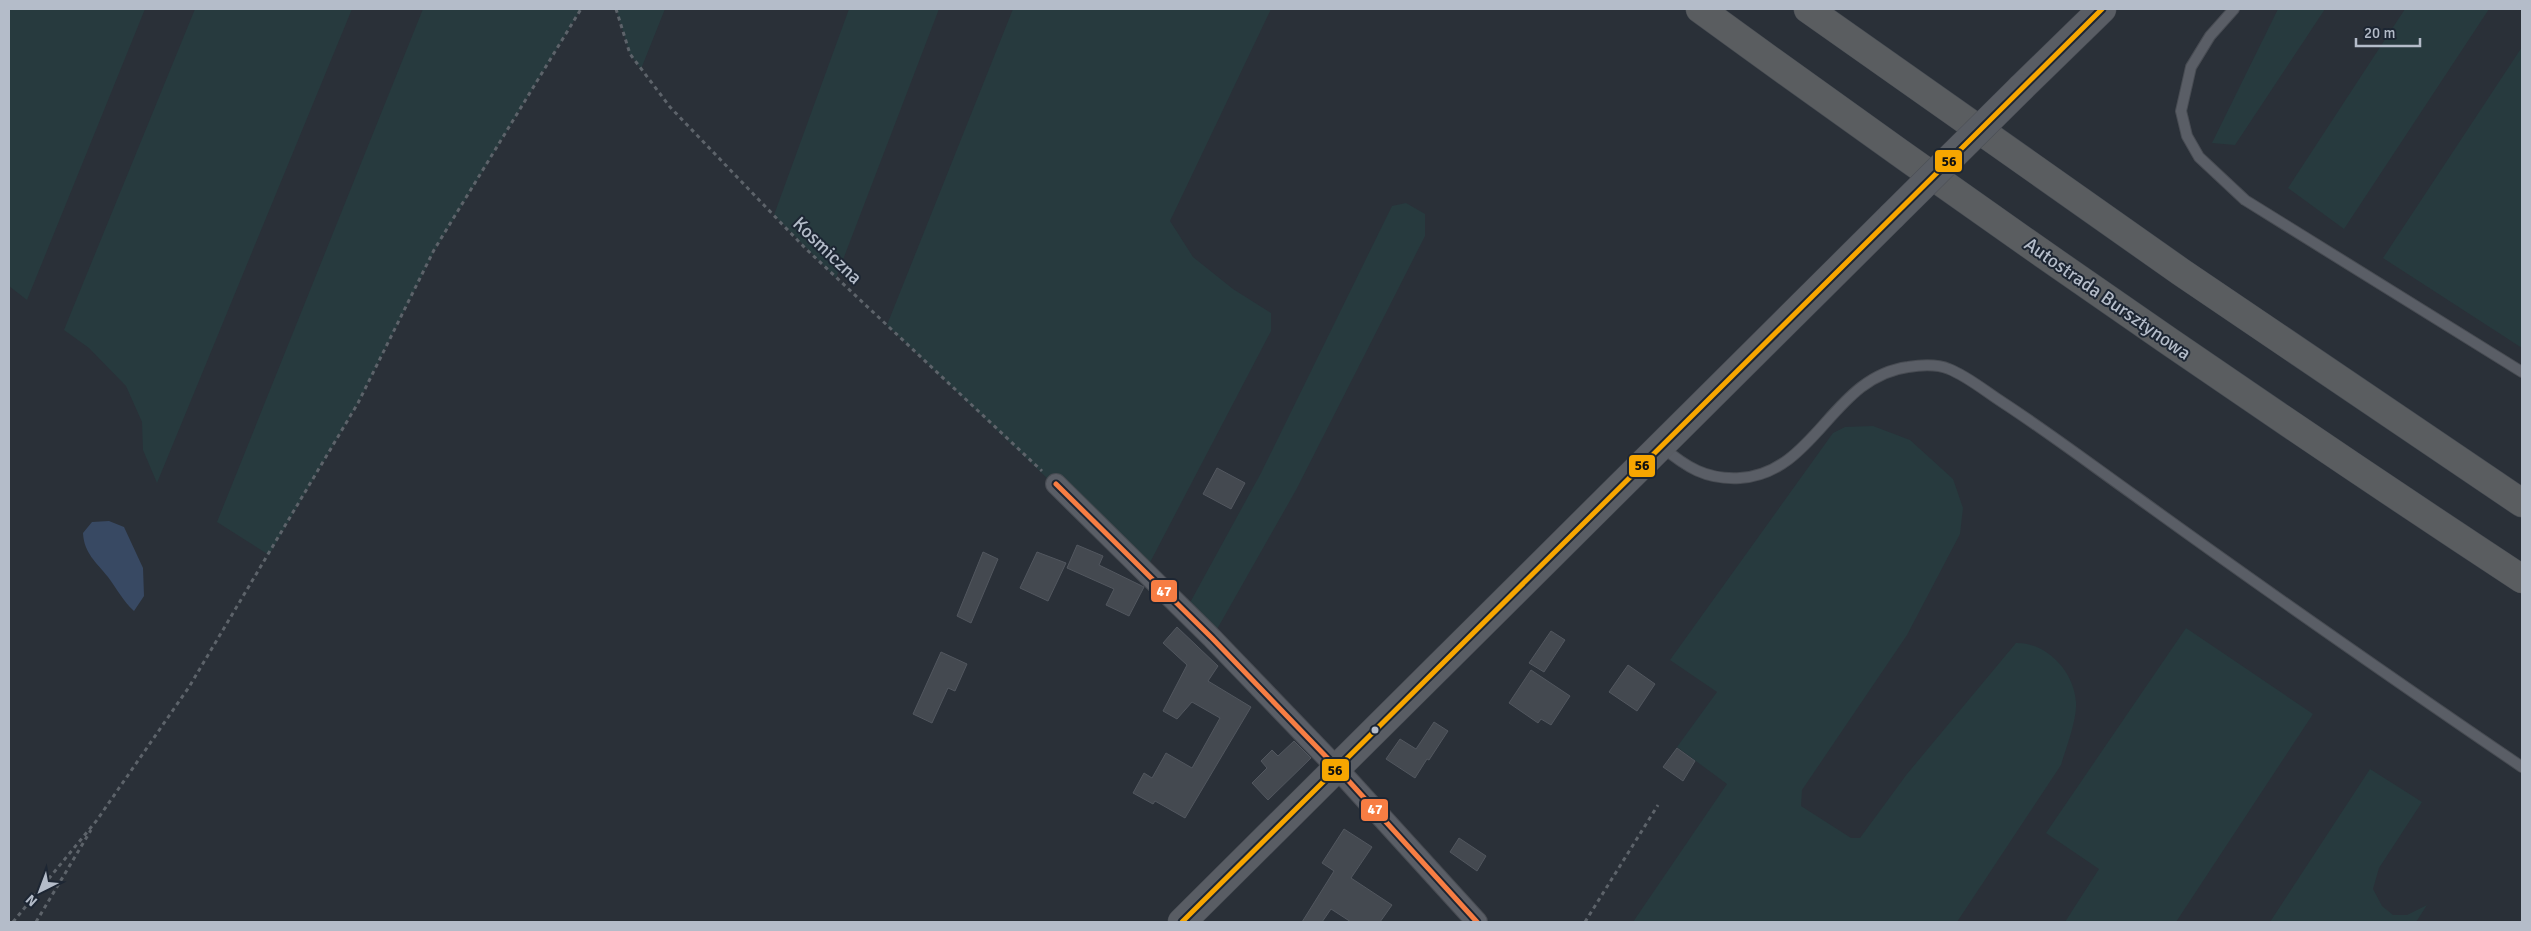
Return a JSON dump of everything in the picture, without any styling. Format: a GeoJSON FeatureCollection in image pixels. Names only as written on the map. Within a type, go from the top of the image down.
{"type":"FeatureCollection","features":[{"type":"Feature","properties":{"kind":"highway"},"geometry":{"type":"LineString","coordinates":[[1808,9],[2182,272],[2522,503]]}},
{"type":"Feature","properties":{"kind":"highway","name":"Autostrada Bursztynowa"},"geometry":{"type":"LineString","coordinates":[[1705,12],[2048,257],[2326,448],[2522,579]]}},
{"type":"Feature","properties":{"kind":"main road"},"geometry":{"type":"LineString","coordinates":[[1182,922],[1336,767],[2102,9]]}},
{"type":"Feature","properties":{"kind":"street"},"geometry":{"type":"LineString","coordinates":[[1056,484],[1212,638],[1336,767],[1476,922]]}},
{"type":"Feature","properties":{"kind":"lane"},"geometry":{"type":"LineString","coordinates":[[2234,9],[2210,36],[2191,67],[2181,111],[2186,136],[2199,158],[2245,200],[2522,372]]}},
{"type":"Feature","properties":{"kind":"lane"},"geometry":{"type":"LineString","coordinates":[[1661,446],[1682,464],[1710,477],[1740,478],[1766,474],[1784,464],[1802,448],[1833,411],[1870,379],[1890,369],[1918,365],[1948,368],[2025,417],[2417,696],[2522,766]]}},
{"type":"Feature","properties":{"kind":"path"},"geometry":{"type":"LineString","coordinates":[[36,922],[97,820],[189,687],[212,650],[358,403],[434,250],[581,9]]}},
{"type":"Feature","properties":{"kind":"path","name":"Kosmiczna"},"geometry":{"type":"LineString","coordinates":[[616,9],[630,54],[670,106],[805,248],[1056,484]]}},
{"type":"Feature","properties":{"kind":"path"},"geometry":{"type":"LineString","coordinates":[[1585,922],[1658,805]]}},
{"type":"Feature","properties":{"kind":"path"},"geometry":{"type":"LineString","coordinates":[[13,922],[97,820]]}},
{"type":"Feature","properties":{"kind":"green space"},"geometry":{"type":"Polygon","coordinates":[[[9,9],[145,9],[27,300],[9,286],[9,9]]]}},
{"type":"Feature","properties":{"kind":"green space"},"geometry":{"type":"Polygon","coordinates":[[[195,9],[352,9],[157,483],[143,450],[142,422],[126,386],[89,348],[64,330],[195,9]]]}},
{"type":"Feature","properties":{"kind":"green space"},"geometry":{"type":"Polygon","coordinates":[[[423,9],[581,9],[435,250],[358,403],[269,555],[217,522],[423,9]]]}},
{"type":"Feature","properties":{"kind":"green space"},"geometry":{"type":"Polygon","coordinates":[[[616,9],[665,9],[641,69],[630,54],[616,9]]]}},
{"type":"Feature","properties":{"kind":"green space"},"geometry":{"type":"Polygon","coordinates":[[[849,9],[939,9],[836,278],[774,215],[849,9]]]}},
{"type":"Feature","properties":{"kind":"green space"},"geometry":{"type":"Polygon","coordinates":[[[1013,9],[1271,9],[1170,221],[1193,257],[1233,289],[1271,313],[1271,331],[1145,572],[887,325],[1013,9]]]}},
{"type":"Feature","properties":{"kind":"green space"},"geometry":{"type":"Polygon","coordinates":[[[2278,9],[2325,9],[2235,145],[2212,143],[2278,9]]]}},
{"type":"Feature","properties":{"kind":"green space"},"geometry":{"type":"Polygon","coordinates":[[[2405,9],[2489,9],[2344,229],[2288,188],[2405,9]]]}},
{"type":"Feature","properties":{"kind":"green space"},"geometry":{"type":"Polygon","coordinates":[[[2522,47],[2522,348],[2383,258],[2522,47]]]}},
{"type":"Feature","properties":{"kind":"green space"},"geometry":{"type":"Polygon","coordinates":[[[1406,203],[1425,214],[1425,236],[1296,490],[1212,638],[1186,610],[1261,473],[1392,206],[1406,203]]]}},
{"type":"Feature","properties":{"kind":"green space"},"geometry":{"type":"Polygon","coordinates":[[[1873,426],[1910,440],[1953,479],[1963,508],[1960,534],[1907,635],[1802,790],[1801,806],[1851,838],[1860,838],[1907,774],[2016,643],[2038,647],[2048,653],[2064,669],[2070,680],[2074,691],[2076,709],[2071,734],[2061,765],[1957,922],[1633,922],[1727,784],[1677,747],[1717,692],[1670,660],[1833,433],[1845,427],[1873,426]]]}},
{"type":"Feature","properties":{"kind":"green space"},"geometry":{"type":"Polygon","coordinates":[[[2186,628],[2313,714],[2176,922],[2065,922],[2099,869],[2046,833],[2186,628]]]}},
{"type":"Feature","properties":{"kind":"green space"},"geometry":{"type":"Polygon","coordinates":[[[2370,769],[2422,802],[2379,868],[2373,889],[2382,906],[2393,915],[2407,915],[2427,905],[2416,922],[2270,922],[2370,769]]]}},
{"type":"Feature","properties":{"kind":"water"},"geometry":{"type":"Polygon","coordinates":[[[109,521],[124,527],[143,568],[144,596],[134,611],[91,557],[84,540],[83,533],[92,522],[109,521]]]}},
{"type":"Feature","properties":{"kind":"building"},"geometry":{"type":"Polygon","coordinates":[[[1217,468],[1245,483],[1231,509],[1203,494],[1217,468]]]}},
{"type":"Feature","properties":{"kind":"building"},"geometry":{"type":"Polygon","coordinates":[[[1077,545],[1103,556],[1099,565],[1144,587],[1129,616],[1106,605],[1114,589],[1067,568],[1077,545]]]}},
{"type":"Feature","properties":{"kind":"building"},"geometry":{"type":"Polygon","coordinates":[[[983,552],[998,559],[971,623],[957,616],[983,552]]]}},
{"type":"Feature","properties":{"kind":"building"},"geometry":{"type":"Polygon","coordinates":[[[1037,552],[1066,563],[1048,601],[1020,588],[1037,552]]]}},
{"type":"Feature","properties":{"kind":"building"},"geometry":{"type":"Polygon","coordinates":[[[1177,627],[1218,666],[1208,681],[1251,707],[1185,818],[1155,801],[1153,804],[1133,793],[1144,773],[1152,778],[1166,753],[1192,768],[1220,718],[1192,702],[1177,719],[1163,711],[1187,665],[1163,643],[1177,627]]]}},
{"type":"Feature","properties":{"kind":"building"},"geometry":{"type":"Polygon","coordinates":[[[1551,631],[1565,640],[1544,672],[1529,663],[1551,631]]]}},
{"type":"Feature","properties":{"kind":"building"},"geometry":{"type":"Polygon","coordinates":[[[941,652],[967,664],[955,691],[948,688],[932,723],[913,714],[941,652]]]}},
{"type":"Feature","properties":{"kind":"building"},"geometry":{"type":"Polygon","coordinates":[[[1628,665],[1655,684],[1637,711],[1609,692],[1628,665]]]}},
{"type":"Feature","properties":{"kind":"building"},"geometry":{"type":"Polygon","coordinates":[[[1531,670],[1570,696],[1551,725],[1541,719],[1538,723],[1509,703],[1531,670]]]}},
{"type":"Feature","properties":{"kind":"building"},"geometry":{"type":"Polygon","coordinates":[[[1434,722],[1448,731],[1415,778],[1386,759],[1400,739],[1416,749],[1434,722]]]}},
{"type":"Feature","properties":{"kind":"building"},"geometry":{"type":"Polygon","coordinates":[[[1294,741],[1311,758],[1268,800],[1252,783],[1267,768],[1261,761],[1272,750],[1278,756],[1294,741]]]}},
{"type":"Feature","properties":{"kind":"building"},"geometry":{"type":"Polygon","coordinates":[[[1677,748],[1695,761],[1683,781],[1663,767],[1677,748]]]}},
{"type":"Feature","properties":{"kind":"building"},"geometry":{"type":"Polygon","coordinates":[[[1344,829],[1372,847],[1351,878],[1392,905],[1380,922],[1351,922],[1331,909],[1322,922],[1302,922],[1334,871],[1322,863],[1344,829]]]}},
{"type":"Feature","properties":{"kind":"building"},"geometry":{"type":"Polygon","coordinates":[[[1459,838],[1486,856],[1477,871],[1450,852],[1459,838]]]}},
{"type":"Feature","properties":{"kind":"transit line","name":"56"},"geometry":{"type":"LineString","coordinates":[[1182,922],[2102,9]]}},
{"type":"Feature","properties":{"kind":"transit line","name":"47"},"geometry":{"type":"LineString","coordinates":[[1056,484],[1212,638],[1336,767],[1477,922]]}}]}
